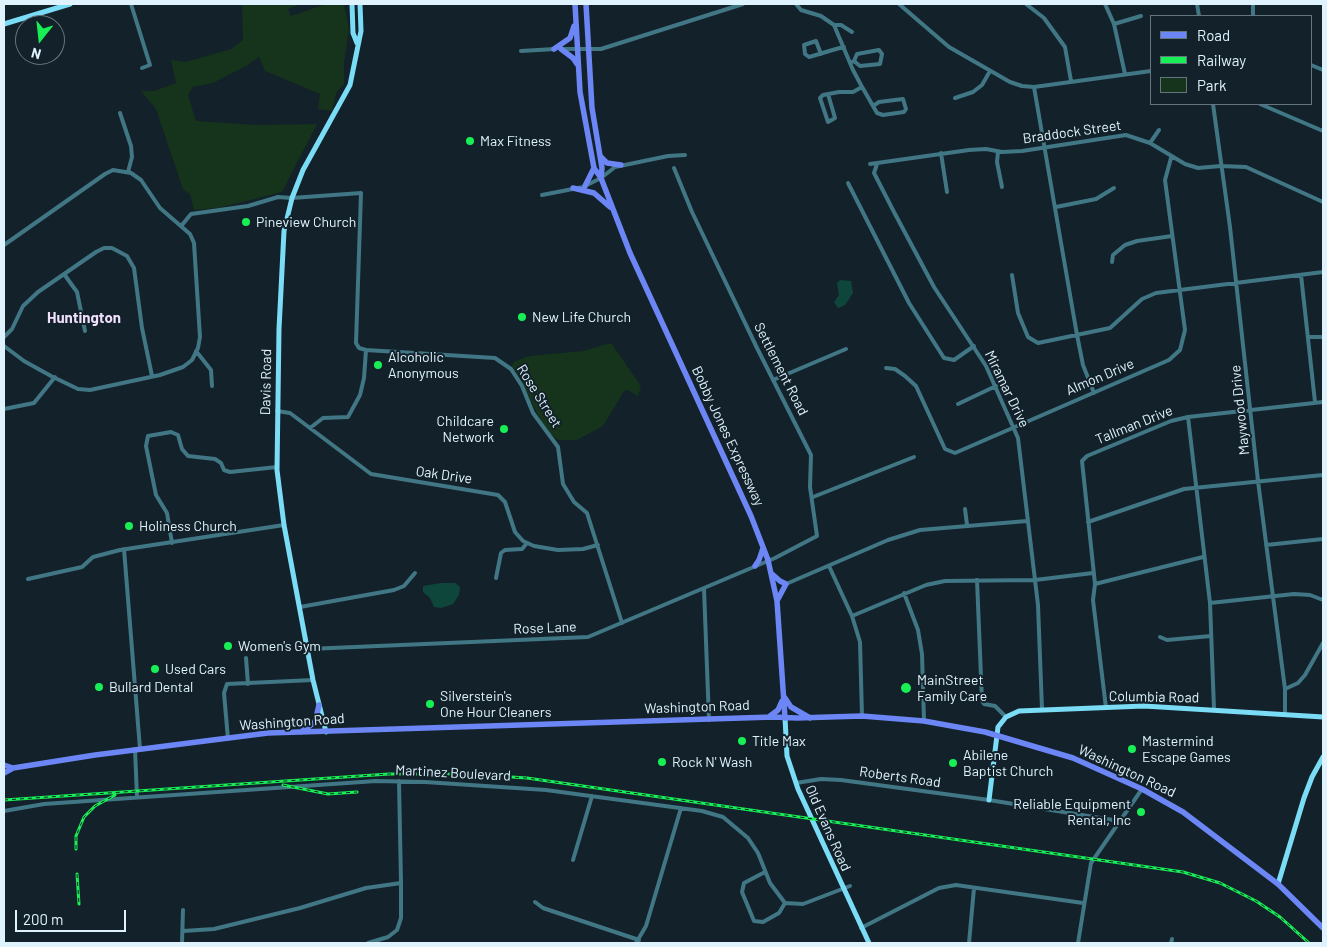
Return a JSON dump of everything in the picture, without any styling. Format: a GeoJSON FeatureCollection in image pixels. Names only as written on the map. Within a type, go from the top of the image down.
{"type":"FeatureCollection","features":[{"type":"Feature","properties":{"kind":"main road"},"geometry":{"type":"LineString","coordinates":[[4,24],[58,6],[70,4]]}},
{"type":"Feature","properties":{"kind":"main road","name":"Davis Road"},"geometry":{"type":"LineString","coordinates":[[352,4],[353,33],[357,44]]}},
{"type":"Feature","properties":{"kind":"main road","name":"Davis Road"},"geometry":{"type":"LineString","coordinates":[[326,732],[313,680],[284,526],[277,467],[282,262],[284,231],[292,198],[307,163],[350,85],[361,32],[360,4]]}},
{"type":"Feature","properties":{"kind":"main road","name":"Bobby Jones Expressway"},"geometry":{"type":"LineString","coordinates":[[575,4],[578,66],[586,128],[594,168],[601,178]]}},
{"type":"Feature","properties":{"kind":"main road","name":"Bobby Jones Expressway"},"geometry":{"type":"LineString","coordinates":[[586,4],[592,108],[601,178],[630,253],[751,516],[768,560],[777,601],[785,718]]}},
{"type":"Feature","properties":{"kind":"main road"},"geometry":{"type":"LineString","coordinates":[[576,20],[570,38],[557,49],[573,58],[578,66]]}},
{"type":"Feature","properties":{"kind":"main road"},"geometry":{"type":"LineString","coordinates":[[599,154],[608,163],[621,165]]}},
{"type":"Feature","properties":{"kind":"main road"},"geometry":{"type":"LineString","coordinates":[[585,186],[594,168]]}},
{"type":"Feature","properties":{"kind":"main road"},"geometry":{"type":"LineString","coordinates":[[574,188],[594,192],[612,210]]}},
{"type":"Feature","properties":{"kind":"main road"},"geometry":{"type":"LineString","coordinates":[[754,566],[760,560],[763,548]]}},
{"type":"Feature","properties":{"kind":"main road"},"geometry":{"type":"LineString","coordinates":[[771,572],[786,584],[777,601]]}},
{"type":"Feature","properties":{"kind":"main road"},"geometry":{"type":"LineString","coordinates":[[768,717],[775,713],[782,704],[783,694]]}},
{"type":"Feature","properties":{"kind":"main road"},"geometry":{"type":"LineString","coordinates":[[783,694],[791,707],[811,718]]}},
{"type":"Feature","properties":{"kind":"main road"},"geometry":{"type":"LineString","coordinates":[[301,732],[315,722],[319,705]]}},
{"type":"Feature","properties":{"kind":"main road","name":"Columbia Road"},"geometry":{"type":"LineString","coordinates":[[1006,717],[1019,711],[1106,708],[1214,709],[1323,718]]}},
{"type":"Feature","properties":{"kind":"main road","name":"Washington Road"},"geometry":{"type":"LineString","coordinates":[[4,773],[14,768],[138,749],[268,733],[559,722],[709,720],[768,717],[862,716],[924,721],[996,735],[1073,758],[1142,788],[1183,812],[1278,884],[1323,928]]}},
{"type":"Feature","properties":{"kind":"main road"},"geometry":{"type":"LineString","coordinates":[[989,800],[996,735],[999,724],[1006,717]]}},
{"type":"Feature","properties":{"kind":"main road","name":"Old Evans Road"},"geometry":{"type":"LineString","coordinates":[[785,718],[786,751],[806,811],[869,943]]}},
{"type":"Feature","properties":{"kind":"main road"},"geometry":{"type":"LineString","coordinates":[[1278,884],[1304,798],[1312,777],[1323,757]]}},
{"type":"Feature","properties":{"kind":"main road","name":"Washington Road"},"geometry":{"type":"LineString","coordinates":[[4,765],[14,768]]}},
{"type":"Feature","properties":{"kind":"street"},"geometry":{"type":"LineString","coordinates":[[131,4],[150,64],[142,68]]}},
{"type":"Feature","properties":{"kind":"street"},"geometry":{"type":"LineString","coordinates":[[521,51],[557,49],[589,51],[601,49],[743,4]]}},
{"type":"Feature","properties":{"kind":"street"},"geometry":{"type":"LineString","coordinates":[[796,4],[801,10],[821,16],[834,25],[841,26],[852,32]]}},
{"type":"Feature","properties":{"kind":"street"},"geometry":{"type":"LineString","coordinates":[[899,4],[949,47],[1010,82],[1034,87],[1150,71]]}},
{"type":"Feature","properties":{"kind":"street"},"geometry":{"type":"LineString","coordinates":[[1026,4],[1044,18],[1065,47],[1071,81]]}},
{"type":"Feature","properties":{"kind":"street"},"geometry":{"type":"LineString","coordinates":[[1105,4],[1114,24],[1125,74]]}},
{"type":"Feature","properties":{"kind":"street"},"geometry":{"type":"LineString","coordinates":[[1114,24],[1141,16]]}},
{"type":"Feature","properties":{"kind":"street"},"geometry":{"type":"LineString","coordinates":[[834,25],[862,86],[873,106],[880,114],[904,112],[905,102],[903,98],[878,102],[873,106]]}},
{"type":"Feature","properties":{"kind":"street"},"geometry":{"type":"LineString","coordinates":[[821,54],[816,41],[804,46],[807,56],[821,54],[844,47]]}},
{"type":"Feature","properties":{"kind":"street"},"geometry":{"type":"LineString","coordinates":[[879,50],[882,54],[880,64],[860,66],[852,62],[857,54],[879,50]]}},
{"type":"Feature","properties":{"kind":"street"},"geometry":{"type":"LineString","coordinates":[[955,98],[977,88],[990,71]]}},
{"type":"Feature","properties":{"kind":"street"},"geometry":{"type":"LineString","coordinates":[[828,94],[835,118],[828,122],[820,98],[828,94],[853,92],[862,86]]}},
{"type":"Feature","properties":{"kind":"street"},"geometry":{"type":"LineString","coordinates":[[1034,87],[1077,335],[1083,365],[1094,393]]}},
{"type":"Feature","properties":{"kind":"street","name":"Maywood Drive"},"geometry":{"type":"LineString","coordinates":[[1213,105],[1285,689],[1285,714]]}},
{"type":"Feature","properties":{"kind":"street"},"geometry":{"type":"LineString","coordinates":[[1262,105],[1323,131]]}},
{"type":"Feature","properties":{"kind":"street"},"geometry":{"type":"LineString","coordinates":[[120,113],[131,146],[132,157],[128,172]]}},
{"type":"Feature","properties":{"kind":"street"},"geometry":{"type":"LineString","coordinates":[[1150,143],[1159,130]]}},
{"type":"Feature","properties":{"kind":"street","name":"Braddock Street"},"geometry":{"type":"LineString","coordinates":[[870,164],[941,153],[986,149],[998,152],[1022,151],[1126,135],[1150,143],[1171,158],[1198,168],[1221,166],[1246,167],[1323,202]]}},
{"type":"Feature","properties":{"kind":"street"},"geometry":{"type":"LineString","coordinates":[[998,152],[997,162],[1002,188]]}},
{"type":"Feature","properties":{"kind":"street"},"geometry":{"type":"LineString","coordinates":[[941,153],[948,192]]}},
{"type":"Feature","properties":{"kind":"street"},"geometry":{"type":"LineString","coordinates":[[542,194],[585,186],[621,165],[668,156],[685,156]]}},
{"type":"Feature","properties":{"kind":"street","name":"Almon Drive"},"geometry":{"type":"LineString","coordinates":[[886,368],[900,372],[916,386],[945,449],[955,453],[1165,362],[1177,354],[1185,335],[1165,180],[1171,158]]}},
{"type":"Feature","properties":{"kind":"street","name":"Miramar Drive"},"geometry":{"type":"LineString","coordinates":[[877,164],[874,172],[934,287],[974,346],[996,386],[1018,438],[1040,628],[1042,709]]}},
{"type":"Feature","properties":{"kind":"street","name":"Settlement Road"},"geometry":{"type":"LineString","coordinates":[[674,168],[695,219],[811,456],[810,487],[813,497],[817,536],[768,560]]}},
{"type":"Feature","properties":{"kind":"street"},"geometry":{"type":"LineString","coordinates":[[4,245],[105,174],[114,170],[128,172],[141,180],[160,208],[182,225],[190,234],[194,243],[200,328],[198,348],[192,360],[184,367],[90,390],[78,389],[24,361],[4,346]]}},
{"type":"Feature","properties":{"kind":"street"},"geometry":{"type":"LineString","coordinates":[[848,183],[910,303],[944,358],[954,360],[974,346]]}},
{"type":"Feature","properties":{"kind":"street"},"geometry":{"type":"LineString","coordinates":[[1056,207],[1096,199],[1114,188]]}},
{"type":"Feature","properties":{"kind":"street"},"geometry":{"type":"LineString","coordinates":[[182,225],[191,214],[248,206],[278,197],[292,198],[361,193],[356,342],[359,348],[366,350],[362,386],[348,417],[342,419],[323,418],[310,428]]}},
{"type":"Feature","properties":{"kind":"street"},"geometry":{"type":"LineString","coordinates":[[1112,262],[1113,255],[1125,245],[1137,241],[1172,236]]}},
{"type":"Feature","properties":{"kind":"street"},"geometry":{"type":"LineString","coordinates":[[4,336],[12,329],[23,306],[38,292],[104,248],[119,250],[127,256],[134,268],[142,328],[152,376]]}},
{"type":"Feature","properties":{"kind":"street"},"geometry":{"type":"LineString","coordinates":[[1012,275],[1018,313],[1028,337],[1038,343],[1110,328],[1148,295],[1179,289],[1323,272]]}},
{"type":"Feature","properties":{"kind":"street"},"geometry":{"type":"LineString","coordinates":[[64,274],[77,292],[85,331]]}},
{"type":"Feature","properties":{"kind":"street"},"geometry":{"type":"LineString","coordinates":[[1301,275],[1315,402]]}},
{"type":"Feature","properties":{"kind":"street"},"geometry":{"type":"LineString","coordinates":[[1308,337],[1323,337]]}},
{"type":"Feature","properties":{"kind":"street"},"geometry":{"type":"LineString","coordinates":[[773,380],[846,349]]}},
{"type":"Feature","properties":{"kind":"street","name":"Rose Street"},"geometry":{"type":"LineString","coordinates":[[366,350],[495,358],[511,369],[522,386],[533,413],[558,447],[563,484],[574,502],[585,510],[622,623]]}},
{"type":"Feature","properties":{"kind":"street"},"geometry":{"type":"LineString","coordinates":[[196,351],[211,370],[212,386]]}},
{"type":"Feature","properties":{"kind":"street"},"geometry":{"type":"LineString","coordinates":[[4,409],[34,403],[55,377]]}},
{"type":"Feature","properties":{"kind":"street"},"geometry":{"type":"LineString","coordinates":[[958,404],[996,386]]}},
{"type":"Feature","properties":{"kind":"street","name":"Tallman Drive"},"geometry":{"type":"LineString","coordinates":[[1106,708],[1093,600],[1095,584],[1082,461],[1087,456],[1171,421],[1251,409],[1323,402]]}},
{"type":"Feature","properties":{"kind":"street","name":"Oak Drive"},"geometry":{"type":"LineString","coordinates":[[277,411],[290,413],[371,474],[498,495],[505,502],[515,532],[526,543]]}},
{"type":"Feature","properties":{"kind":"street"},"geometry":{"type":"LineString","coordinates":[[1188,417],[1203,557],[1210,603],[1214,709]]}},
{"type":"Feature","properties":{"kind":"street"},"geometry":{"type":"LineString","coordinates":[[172,543],[166,514],[156,495],[146,446],[148,436],[171,432],[178,435],[182,449],[188,456],[199,459],[215,459],[221,463],[224,470],[230,472],[277,467]]}},
{"type":"Feature","properties":{"kind":"street"},"geometry":{"type":"LineString","coordinates":[[813,497],[914,457]]}},
{"type":"Feature","properties":{"kind":"street"},"geometry":{"type":"LineString","coordinates":[[1088,522],[1196,486],[1323,475]]}},
{"type":"Feature","properties":{"kind":"street"},"geometry":{"type":"LineString","coordinates":[[965,509],[967,525]]}},
{"type":"Feature","properties":{"kind":"street"},"geometry":{"type":"LineString","coordinates":[[786,584],[888,540],[920,530],[1027,521]]}},
{"type":"Feature","properties":{"kind":"street"},"geometry":{"type":"LineString","coordinates":[[28,579],[82,567],[93,557],[124,549],[284,526]]}},
{"type":"Feature","properties":{"kind":"street"},"geometry":{"type":"LineString","coordinates":[[1266,545],[1323,539]]}},
{"type":"Feature","properties":{"kind":"street"},"geometry":{"type":"LineString","coordinates":[[496,578],[501,553],[505,550],[522,549],[526,543],[558,550],[583,549],[598,545]]}},
{"type":"Feature","properties":{"kind":"street"},"geometry":{"type":"LineString","coordinates":[[124,549],[138,749],[137,797]]}},
{"type":"Feature","properties":{"kind":"street"},"geometry":{"type":"LineString","coordinates":[[1095,584],[1203,557]]}},
{"type":"Feature","properties":{"kind":"street","name":"Rose Lane"},"geometry":{"type":"LineString","coordinates":[[308,649],[582,638],[592,636],[768,560]]}},
{"type":"Feature","properties":{"kind":"street"},"geometry":{"type":"LineString","coordinates":[[829,566],[852,616],[860,642],[862,716]]}},
{"type":"Feature","properties":{"kind":"street"},"geometry":{"type":"LineString","coordinates":[[300,608],[394,590],[404,586],[415,573]]}},
{"type":"Feature","properties":{"kind":"street"},"geometry":{"type":"LineString","coordinates":[[852,616],[904,593],[945,581],[1035,580],[1093,573]]}},
{"type":"Feature","properties":{"kind":"street"},"geometry":{"type":"LineString","coordinates":[[977,580],[982,701],[984,704],[995,706],[1006,717]]}},
{"type":"Feature","properties":{"kind":"street"},"geometry":{"type":"LineString","coordinates":[[704,589],[709,720]]}},
{"type":"Feature","properties":{"kind":"street"},"geometry":{"type":"LineString","coordinates":[[904,593],[918,630],[922,654],[924,721]]}},
{"type":"Feature","properties":{"kind":"street"},"geometry":{"type":"LineString","coordinates":[[1210,603],[1310,595],[1323,600]]}},
{"type":"Feature","properties":{"kind":"street"},"geometry":{"type":"LineString","coordinates":[[1160,637],[1167,640],[1211,636]]}},
{"type":"Feature","properties":{"kind":"street"},"geometry":{"type":"LineString","coordinates":[[1285,689],[1298,683],[1305,676],[1323,643]]}},
{"type":"Feature","properties":{"kind":"street"},"geometry":{"type":"LineString","coordinates":[[246,658],[248,684]]}},
{"type":"Feature","properties":{"kind":"street"},"geometry":{"type":"LineString","coordinates":[[228,739],[224,693],[227,684],[313,680]]}},
{"type":"Feature","properties":{"kind":"street","name":"Roberts Road"},"geometry":{"type":"LineString","coordinates":[[796,783],[821,779],[840,780],[989,800],[1119,821]]}},
{"type":"Feature","properties":{"kind":"street"},"geometry":{"type":"LineString","coordinates":[[368,943],[388,938],[397,930],[401,918],[402,869],[399,781]]}},
{"type":"Feature","properties":{"kind":"street","name":"Martinez Boulevard"},"geometry":{"type":"LineString","coordinates":[[4,811],[39,804],[399,781],[546,790],[710,813],[733,823],[746,834],[755,847],[773,889],[785,902]]}},
{"type":"Feature","properties":{"kind":"street"},"geometry":{"type":"LineString","coordinates":[[1078,943],[1092,863],[1142,788]]}},
{"type":"Feature","properties":{"kind":"street"},"geometry":{"type":"LineString","coordinates":[[573,860],[592,796]]}},
{"type":"Feature","properties":{"kind":"street"},"geometry":{"type":"LineString","coordinates":[[535,902],[543,908],[637,942],[659,886],[681,808]]}},
{"type":"Feature","properties":{"kind":"street"},"geometry":{"type":"LineString","coordinates":[[765,872],[744,883],[742,892],[754,920],[763,922],[779,914],[785,902],[803,904],[850,886]]}},
{"type":"Feature","properties":{"kind":"street"},"geometry":{"type":"LineString","coordinates":[[183,931],[214,929],[300,908],[366,888],[401,883]]}},
{"type":"Feature","properties":{"kind":"street"},"geometry":{"type":"LineString","coordinates":[[861,928],[939,888],[956,885],[1084,903]]}},
{"type":"Feature","properties":{"kind":"street"},"geometry":{"type":"LineString","coordinates":[[969,943],[974,888]]}},
{"type":"Feature","properties":{"kind":"street"},"geometry":{"type":"LineString","coordinates":[[182,943],[183,910]]}},
{"type":"Feature","properties":{"kind":"green space"},"geometry":{"type":"Polygon","coordinates":[[[242,4],[301,4],[288,9],[291,16],[326,4],[344,4],[349,29],[344,63],[344,84],[336,93],[332,111],[318,109],[320,94],[265,71],[259,57],[248,65],[213,83],[193,87],[188,95],[196,121],[258,125],[317,124],[282,192],[218,208],[194,210],[190,194],[183,189],[156,109],[141,91],[154,91],[176,83],[171,60],[186,62],[231,49],[243,40],[242,4]]]}},
{"type":"Feature","properties":{"kind":"green space"},"geometry":{"type":"Polygon","coordinates":[[[611,343],[641,386],[638,396],[628,390],[624,391],[603,426],[577,440],[559,440],[550,434],[540,419],[524,387],[511,367],[514,362],[529,356],[583,351],[611,343]]]}},
{"type":"Feature","properties":{"kind":"shaded area"},"geometry":{"type":"Polygon","coordinates":[[[840,280],[851,281],[853,293],[845,305],[838,308],[834,302],[839,295],[837,283],[840,280]]]}},
{"type":"Feature","properties":{"kind":"shaded area"},"geometry":{"type":"Polygon","coordinates":[[[455,583],[460,587],[459,595],[453,604],[441,608],[434,607],[430,598],[423,592],[423,586],[455,583]]]}},
{"type":"Feature","properties":{"kind":"railway"},"geometry":{"type":"LineString","coordinates":[[4,800],[389,774],[464,774],[527,778],[1183,872],[1220,883],[1256,901],[1280,917],[1309,943]]}},
{"type":"Feature","properties":{"kind":"railway"},"geometry":{"type":"LineString","coordinates":[[283,785],[328,794],[357,792]]}},
{"type":"Feature","properties":{"kind":"railway"},"geometry":{"type":"LineString","coordinates":[[76,849],[76,836],[84,817],[95,806],[115,795]]}},
{"type":"Feature","properties":{"kind":"railway"},"geometry":{"type":"LineString","coordinates":[[77,874],[79,904]]}},
{"type":"Feature","properties":{"kind":"place","name":"Max Fitness"},"geometry":{"type":"Point","coordinates":[470,141]}},
{"type":"Feature","properties":{"kind":"place","name":"Pineview Church"},"geometry":{"type":"Point","coordinates":[246,222]}},
{"type":"Feature","properties":{"kind":"place","name":"New Life Church"},"geometry":{"type":"Point","coordinates":[522,317]}},
{"type":"Feature","properties":{"kind":"place","name":"Alcoholic Anonymous"},"geometry":{"type":"Point","coordinates":[378,365]}},
{"type":"Feature","properties":{"kind":"place","name":"Childcare Network"},"geometry":{"type":"Point","coordinates":[504,429]}},
{"type":"Feature","properties":{"kind":"place","name":"Holiness Church"},"geometry":{"type":"Point","coordinates":[129,526]}},
{"type":"Feature","properties":{"kind":"place","name":"Women's Gym"},"geometry":{"type":"Point","coordinates":[228,646]}},
{"type":"Feature","properties":{"kind":"place","name":"Used Cars"},"geometry":{"type":"Point","coordinates":[155,669]}},
{"type":"Feature","properties":{"kind":"place","name":"Bullard Dental"},"geometry":{"type":"Point","coordinates":[99,687]}},
{"type":"Feature","properties":{"kind":"place","name":"MainStreet Family Care"},"geometry":{"type":"Point","coordinates":[906,688]}},
{"type":"Feature","properties":{"kind":"place","name":"Silverstein's One Hour Cleaners"},"geometry":{"type":"Point","coordinates":[430,704]}},
{"type":"Feature","properties":{"kind":"place","name":"Title Max"},"geometry":{"type":"Point","coordinates":[742,741]}},
{"type":"Feature","properties":{"kind":"place","name":"Mastermind Escape Games"},"geometry":{"type":"Point","coordinates":[1132,749]}},
{"type":"Feature","properties":{"kind":"place","name":"Rock N' Wash"},"geometry":{"type":"Point","coordinates":[662,762]}},
{"type":"Feature","properties":{"kind":"place","name":"Abilene Baptist Church"},"geometry":{"type":"Point","coordinates":[953,763]}},
{"type":"Feature","properties":{"kind":"place","name":"Reliable Equipment Rental, Inc"},"geometry":{"type":"Point","coordinates":[1141,812]}},
{"type":"Feature","properties":{"kind":"district","name":"Huntington"},"geometry":{"type":"Point","coordinates":[84,318]}}]}
